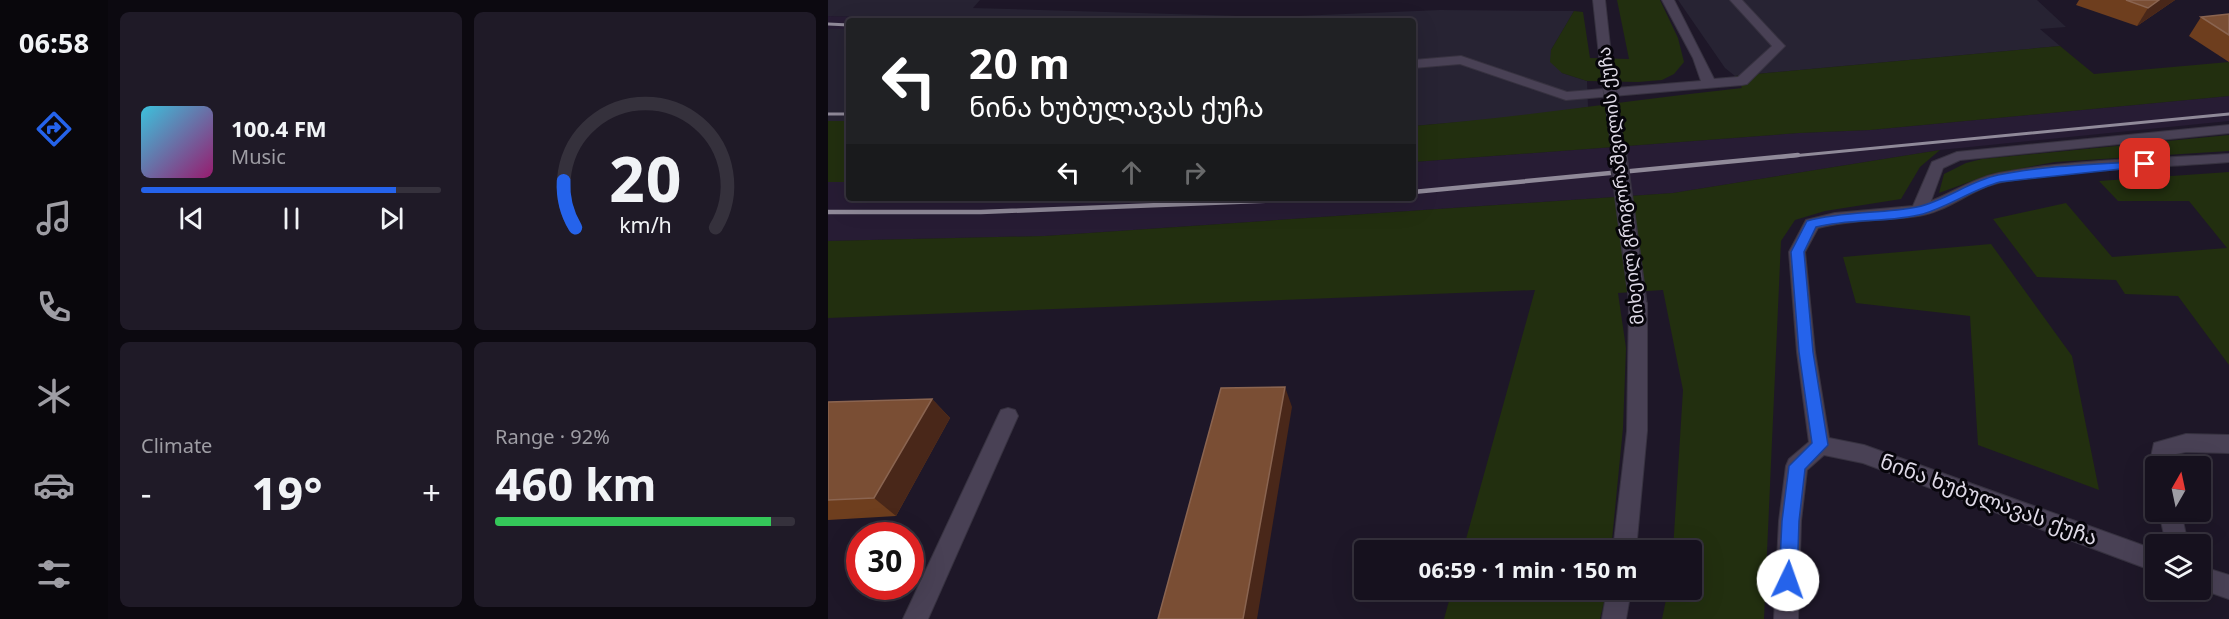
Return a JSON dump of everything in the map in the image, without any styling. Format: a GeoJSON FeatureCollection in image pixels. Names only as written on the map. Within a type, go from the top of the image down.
{"type":"FeatureCollection","features":[{"type":"Feature","properties":{"kind":"street","name":"მიხეილ გრიგორაშვილის ქუჩა"},"geometry":{"type":"LineString","coordinates":[[1599,0],[1638,303],[1637,431],[1625,540]]}},
{"type":"Feature","properties":{"kind":"street"},"geometry":{"type":"LineString","coordinates":[[1668,0],[1699,58],[1709,84]]}},
{"type":"Feature","properties":{"kind":"street"},"geometry":{"type":"LineString","coordinates":[[1416,64],[1461,60],[1566,96],[1742,81],[1779,46],[1736,0]]}},
{"type":"Feature","properties":{"kind":"street"},"geometry":{"type":"LineString","coordinates":[[1919,211],[1937,165],[1957,156],[2229,129]]}},
{"type":"Feature","properties":{"kind":"street"},"geometry":{"type":"LineString","coordinates":[[1786,619],[1790,521],[1797,466],[1820,445],[1806,352],[1797,252],[1812,224],[1835,218],[1919,211],[1954,198],[1975,185],[1999,178],[2082,168],[2229,158]]}},
{"type":"Feature","properties":{"kind":"street"},"geometry":{"type":"LineString","coordinates":[[915,619],[1008,416]]}},
{"type":"Feature","properties":{"kind":"street"},"geometry":{"type":"LineString","coordinates":[[2161,456],[2161,449],[2186,443],[2229,444]]}},
{"type":"Feature","properties":{"kind":"street","name":"ნინა ხუბულავას ქუჩა"},"geometry":{"type":"LineString","coordinates":[[1820,445],[1864,454],[2145,557]]}},
{"type":"Feature","properties":{"kind":"street"},"geometry":{"type":"LineString","coordinates":[[2211,581],[2229,587]]}},
{"type":"Feature","properties":{"kind":"street"},"geometry":{"type":"LineString","coordinates":[[1614,619],[1617,600]]}},
{"type":"Feature","properties":{"kind":"shaded area"},"geometry":{"type":"Polygon","coordinates":[[[828,0],[980,0],[973,8],[1274,17],[1440,10],[1574,11],[1551,50],[1562,73],[1587,81],[1588,107],[1520,117],[1416,126],[1416,18],[828,16],[828,0]]]}},
{"type":"Feature","properties":{"kind":"shaded area"},"geometry":{"type":"Polygon","coordinates":[[[1678,0],[2037,0],[2066,27],[2040,29],[2060,46],[1735,76],[1725,68],[1678,0]]]}},
{"type":"Feature","properties":{"kind":"shaded area"},"geometry":{"type":"Polygon","coordinates":[[[828,16],[901,18],[846,18],[846,29],[828,29],[828,16]]]}},
{"type":"Feature","properties":{"kind":"shaded area"},"geometry":{"type":"Polygon","coordinates":[[[828,29],[846,29],[846,121],[828,121],[828,29]]]}},
{"type":"Feature","properties":{"kind":"shaded area"},"geometry":{"type":"Polygon","coordinates":[[[2229,96],[2229,121],[1940,150],[1673,193],[1045,236],[828,241],[828,182],[846,182],[846,201],[1416,201],[1416,162],[1799,133],[1870,130],[2229,96]]]}},
{"type":"Feature","properties":{"kind":"green space"},"geometry":{"type":"Polygon","coordinates":[[[1617,0],[1660,0],[1678,38],[1684,62],[1674,74],[1662,80],[1638,82],[1587,81],[1562,73],[1550,62],[1551,50],[1574,11],[1583,12],[1590,58],[1629,59],[1617,0]]]}},
{"type":"Feature","properties":{"kind":"green space"},"geometry":{"type":"Polygon","coordinates":[[[2060,46],[2094,74],[2229,62],[2229,96],[1870,130],[1799,133],[1416,162],[1416,126],[1742,88],[1735,76],[2060,46]]]}},
{"type":"Feature","properties":{"kind":"green space"},"geometry":{"type":"Polygon","coordinates":[[[828,121],[846,121],[846,182],[828,182],[828,121]]]}},
{"type":"Feature","properties":{"kind":"green space"},"geometry":{"type":"Polygon","coordinates":[[[2229,135],[2229,151],[2055,162],[1991,174],[1939,193],[1944,174],[1966,163],[1982,159],[2229,135]]]}},
{"type":"Feature","properties":{"kind":"green space"},"geometry":{"type":"Polygon","coordinates":[[[1940,150],[1920,167],[1901,199],[1825,211],[1795,220],[1781,241],[1764,619],[1662,619],[1666,600],[1702,600],[1702,540],[1674,540],[1683,390],[1663,290],[1618,293],[1626,348],[1623,428],[1612,540],[1466,540],[1535,290],[828,318],[828,241],[1045,236],[1673,193],[1940,150]]]}},
{"type":"Feature","properties":{"kind":"green space"},"geometry":{"type":"Polygon","coordinates":[[[2229,172],[2229,365],[2178,296],[2125,294],[2116,280],[2037,277],[1993,219],[2066,203],[2112,257],[2227,248],[2189,201],[2118,201],[2099,181],[2229,172]]]}},
{"type":"Feature","properties":{"kind":"green space"},"geometry":{"type":"Polygon","coordinates":[[[1991,244],[2072,356],[2099,490],[1978,445],[1970,316],[1856,303],[1843,257],[1991,244]]]}},
{"type":"Feature","properties":{"kind":"green space"},"geometry":{"type":"Polygon","coordinates":[[[1449,600],[1605,600],[1600,619],[1444,619],[1449,600]]]}},
{"type":"Feature","properties":{"kind":"building"},"geometry":{"type":"Polygon","coordinates":[[[2126,0],[2159,0],[2148,8],[2126,0]]]}},
{"type":"Feature","properties":{"kind":"building"},"geometry":{"type":"Polygon","coordinates":[[[2229,14],[2229,35],[2201,17],[2229,14]]]}},
{"type":"Feature","properties":{"kind":"building"},"geometry":{"type":"Polygon","coordinates":[[[1285,387],[1243,619],[1158,619],[1221,388],[1285,387]]]}},
{"type":"Feature","properties":{"kind":"building"},"geometry":{"type":"Polygon","coordinates":[[[932,399],[874,498],[828,500],[828,402],[932,399]]]}},
{"type":"Feature","properties":{"kind":"railway"},"geometry":{"type":"LineString","coordinates":[[828,24],[846,25]]}},
{"type":"Feature","properties":{"kind":"railway"},"geometry":{"type":"LineString","coordinates":[[828,114],[846,114]]}},
{"type":"Feature","properties":{"kind":"railway"},"geometry":{"type":"LineString","coordinates":[[1782,157],[2229,114]]}},
{"type":"Feature","properties":{"kind":"railway"},"geometry":{"type":"LineString","coordinates":[[1416,192],[1798,155]]}},
{"type":"Feature","properties":{"kind":"railway"},"geometry":{"type":"LineString","coordinates":[[828,212],[981,212],[1262,201]]}},
{"type":"Feature","properties":{"kind":"route"},"geometry":{"type":"LineString","coordinates":[[1788,580],[1790,521],[1797,466],[1820,445],[1806,352],[1797,252],[1812,224],[1835,218],[1919,211],[1954,198],[1975,185],[1999,178],[2082,168],[2145,164]]}}]}
